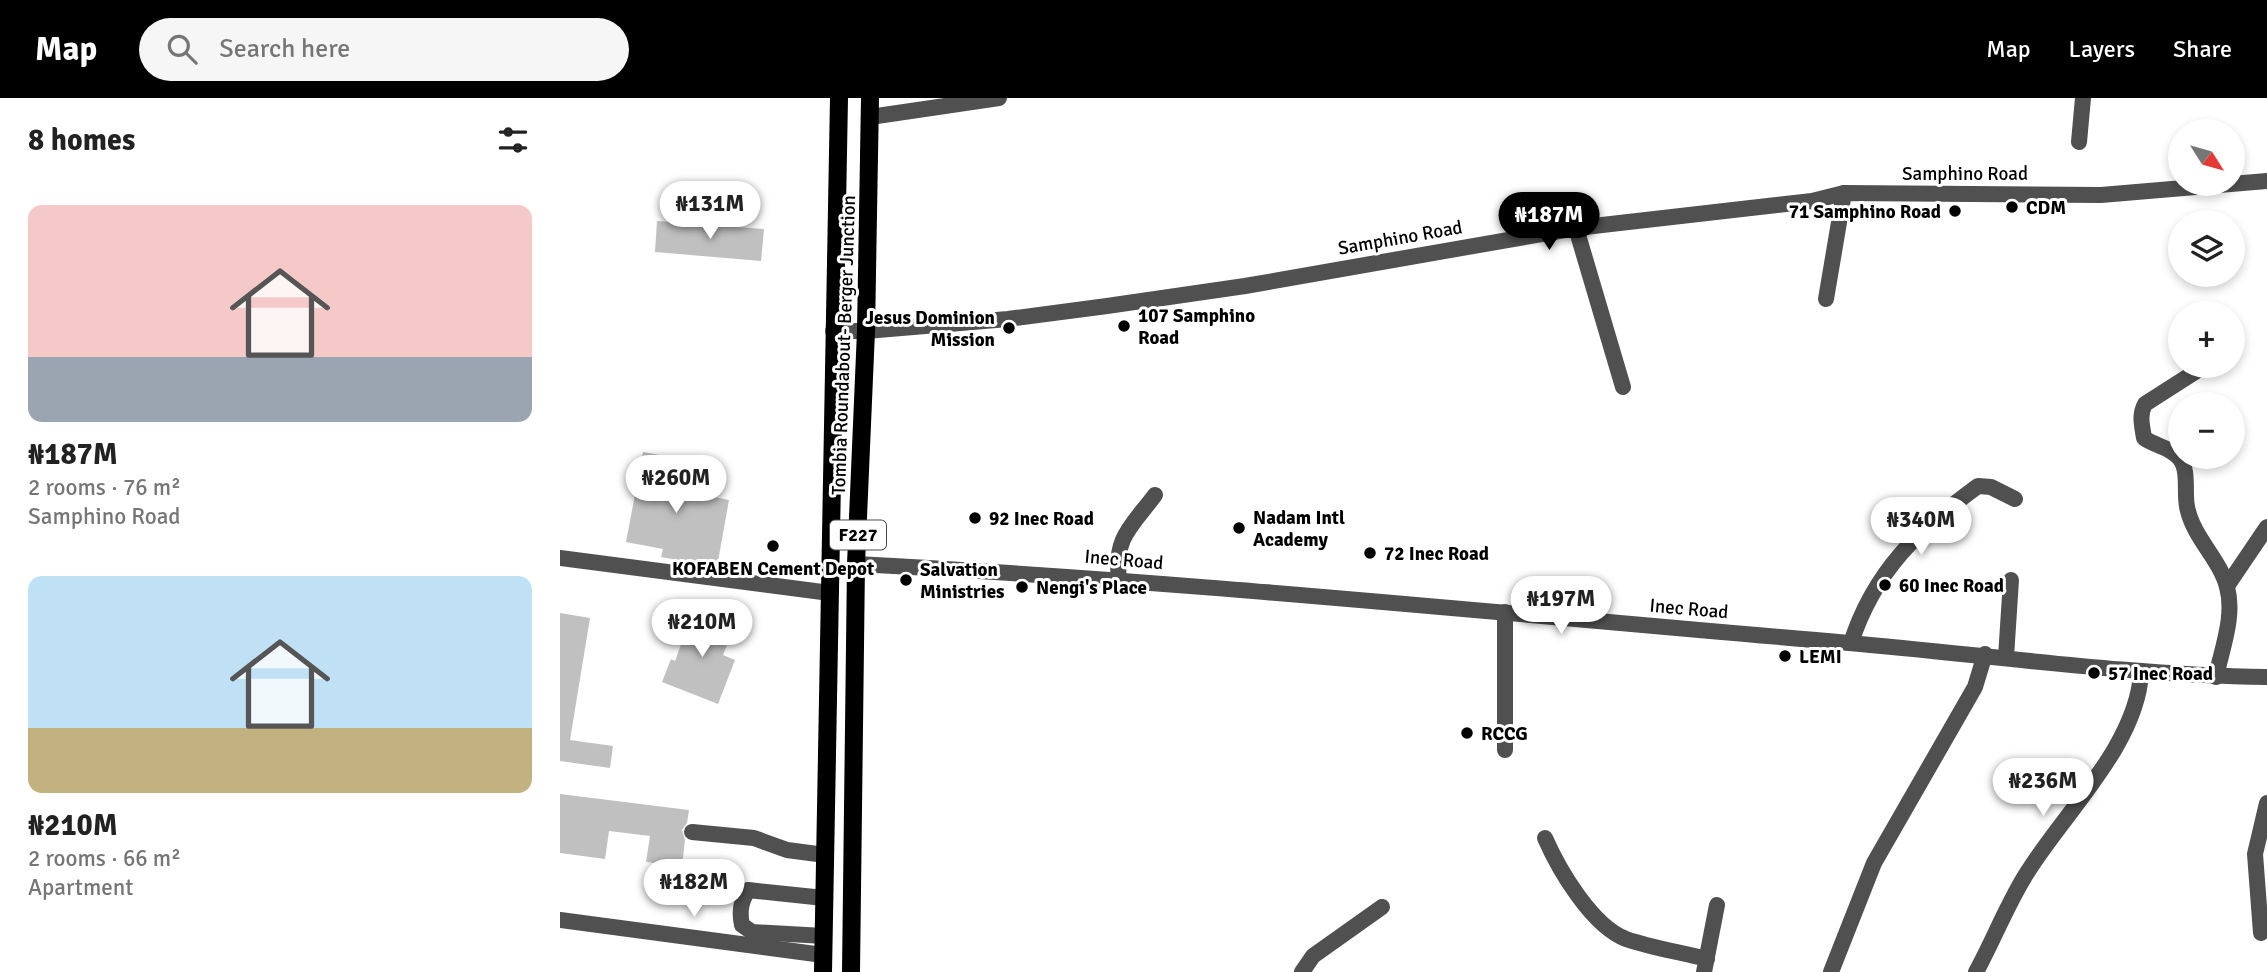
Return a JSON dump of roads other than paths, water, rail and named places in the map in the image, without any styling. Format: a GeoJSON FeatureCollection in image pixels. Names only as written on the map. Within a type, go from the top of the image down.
{"type":"FeatureCollection","features":[{"type":"Feature","properties":{"kind":"main road","name":"Tombia Roundabout- Berger Junction"},"geometry":{"type":"LineString","coordinates":[[823,963],[839,98]]}},
{"type":"Feature","properties":{"kind":"main road","name":"Tombia Roundabout- Berger Junction"},"geometry":{"type":"LineString","coordinates":[[851,972],[856,564],[866,331],[870,98]]}},
{"type":"Feature","properties":{"kind":"street"},"geometry":{"type":"LineString","coordinates":[[870,117],[999,98]]}},
{"type":"Feature","properties":{"kind":"street"},"geometry":{"type":"LineString","coordinates":[[2079,142],[2083,98]]}},
{"type":"Feature","properties":{"kind":"street","name":"Samphino Road"},"geometry":{"type":"LineString","coordinates":[[833,331],[866,331],[1107,306],[1245,286],[1576,228],[1812,201],[1844,193],[2101,195],[2267,181]]}},
{"type":"Feature","properties":{"kind":"street"},"geometry":{"type":"LineString","coordinates":[[1826,299],[1844,193]]}},
{"type":"Feature","properties":{"kind":"street"},"geometry":{"type":"LineString","coordinates":[[1576,228],[1623,387]]}},
{"type":"Feature","properties":{"kind":"street"},"geometry":{"type":"LineString","coordinates":[[2186,378],[2145,404],[2141,412],[2144,438],[2168,449],[2181,459],[2187,510],[2195,531],[2227,586],[2230,616],[2216,677]]}},
{"type":"Feature","properties":{"kind":"street"},"geometry":{"type":"LineString","coordinates":[[1851,643],[1876,583],[1903,549],[1950,506],[1978,486],[1991,487],[2015,499]]}},
{"type":"Feature","properties":{"kind":"street"},"geometry":{"type":"LineString","coordinates":[[1119,580],[1116,555],[1121,540],[1155,495]]}},
{"type":"Feature","properties":{"kind":"street"},"geometry":{"type":"LineString","coordinates":[[2227,586],[2267,527]]}},
{"type":"Feature","properties":{"kind":"street"},"geometry":{"type":"LineString","coordinates":[[560,558],[830,593]]}},
{"type":"Feature","properties":{"kind":"street","name":"Inec Road"},"geometry":{"type":"LineString","coordinates":[[856,564],[1119,580],[1504,612],[1984,654],[2141,673],[2267,677]]}},
{"type":"Feature","properties":{"kind":"street"},"geometry":{"type":"LineString","coordinates":[[2006,657],[2011,580]]}},
{"type":"Feature","properties":{"kind":"street"},"geometry":{"type":"LineString","coordinates":[[1504,612],[1505,750]]}},
{"type":"Feature","properties":{"kind":"street"},"geometry":{"type":"LineString","coordinates":[[1831,972],[1874,863],[1975,687],[1984,654]]}},
{"type":"Feature","properties":{"kind":"street"},"geometry":{"type":"LineString","coordinates":[[1976,972],[2025,876],[2114,748],[2134,709],[2141,673]]}},
{"type":"Feature","properties":{"kind":"street"},"geometry":{"type":"LineString","coordinates":[[2261,933],[2255,854],[2267,803]]}},
{"type":"Feature","properties":{"kind":"street"},"geometry":{"type":"LineString","coordinates":[[692,832],[754,838],[787,850],[825,855]]}},
{"type":"Feature","properties":{"kind":"street"},"geometry":{"type":"LineString","coordinates":[[1545,838],[1559,870],[1608,929],[1626,939],[1705,965],[1717,905]]}},
{"type":"Feature","properties":{"kind":"street"},"geometry":{"type":"LineString","coordinates":[[824,898],[748,890],[740,914],[742,925],[752,932],[824,936]]}},
{"type":"Feature","properties":{"kind":"street"},"geometry":{"type":"LineString","coordinates":[[1302,972],[1313,956],[1382,907]]}},
{"type":"Feature","properties":{"kind":"street"},"geometry":{"type":"LineString","coordinates":[[560,920],[823,963]]}},
{"type":"Feature","properties":{"kind":"place","name":"CDM"},"geometry":{"type":"Point","coordinates":[2012,207]}},
{"type":"Feature","properties":{"kind":"place","name":"71 Samphino Road"},"geometry":{"type":"Point","coordinates":[1955,211]}},
{"type":"Feature","properties":{"kind":"place","name":"107 Samphino Road"},"geometry":{"type":"Point","coordinates":[1124,326]}},
{"type":"Feature","properties":{"kind":"place","name":"Jesus Dominion Mission"},"geometry":{"type":"Point","coordinates":[1009,328]}},
{"type":"Feature","properties":{"kind":"place","name":"92 Inec Road"},"geometry":{"type":"Point","coordinates":[975,518]}},
{"type":"Feature","properties":{"kind":"place","name":"Nadam Intl Academy"},"geometry":{"type":"Point","coordinates":[1239,528]}},
{"type":"Feature","properties":{"kind":"place","name":"KOFABEN Cement Depot"},"geometry":{"type":"Point","coordinates":[773,546]}},
{"type":"Feature","properties":{"kind":"place","name":"72 Inec Road"},"geometry":{"type":"Point","coordinates":[1370,553]}},
{"type":"Feature","properties":{"kind":"place","name":"Salvation Ministries"},"geometry":{"type":"Point","coordinates":[906,580]}},
{"type":"Feature","properties":{"kind":"place","name":"60 Inec Road"},"geometry":{"type":"Point","coordinates":[1885,585]}},
{"type":"Feature","properties":{"kind":"place","name":"Nengi's Place"},"geometry":{"type":"Point","coordinates":[1022,587]}},
{"type":"Feature","properties":{"kind":"place","name":"LEMI"},"geometry":{"type":"Point","coordinates":[1785,656]}},
{"type":"Feature","properties":{"kind":"place","name":"57 Inec Road"},"geometry":{"type":"Point","coordinates":[2094,673]}},
{"type":"Feature","properties":{"kind":"place","name":"RCCG"},"geometry":{"type":"Point","coordinates":[1467,733]}}]}
